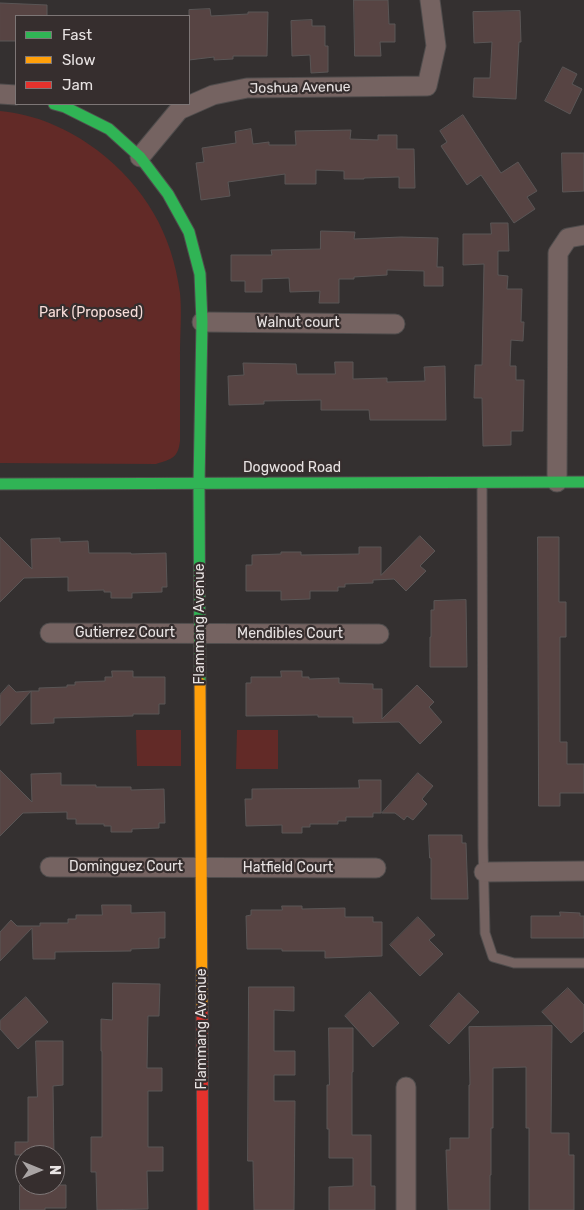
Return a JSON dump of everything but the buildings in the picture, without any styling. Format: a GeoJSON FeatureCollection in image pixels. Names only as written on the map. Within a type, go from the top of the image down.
{"type":"FeatureCollection","features":[{"type":"Feature","properties":{"kind":"street","name":"Joshua Avenue"},"geometry":{"type":"LineString","coordinates":[[190,105],[213,95],[247,88],[427,86],[436,46],[430,0]]}},
{"type":"Feature","properties":{"kind":"street"},"geometry":{"type":"LineString","coordinates":[[0,94],[15,95]]}},
{"type":"Feature","properties":{"kind":"street","name":"Flammang Avenue"},"geometry":{"type":"LineString","coordinates":[[58,105],[109,129],[140,157],[168,194],[189,232],[200,274],[202,322],[199,484],[203,1210]]}},
{"type":"Feature","properties":{"kind":"street","name":"Joshua Avenue"},"geometry":{"type":"LineString","coordinates":[[140,157],[178,110],[190,105]]}},
{"type":"Feature","properties":{"kind":"street"},"geometry":{"type":"LineString","coordinates":[[557,482],[558,253],[568,238],[584,235]]}},
{"type":"Feature","properties":{"kind":"street","name":"Walnut court"},"geometry":{"type":"LineString","coordinates":[[202,322],[395,324]]}},
{"type":"Feature","properties":{"kind":"street","name":"Dogwood Road"},"geometry":{"type":"LineString","coordinates":[[0,484],[584,482]]}},
{"type":"Feature","properties":{"kind":"street","name":"Gutierrez Court"},"geometry":{"type":"LineString","coordinates":[[50,633],[200,634]]}},
{"type":"Feature","properties":{"kind":"street","name":"Mendibles Court"},"geometry":{"type":"LineString","coordinates":[[200,634],[380,634]]}},
{"type":"Feature","properties":{"kind":"street","name":"Dominguez Court"},"geometry":{"type":"LineString","coordinates":[[50,867],[201,867]]}},
{"type":"Feature","properties":{"kind":"street","name":"Hatfield Court"},"geometry":{"type":"LineString","coordinates":[[201,867],[376,868]]}},
{"type":"Feature","properties":{"kind":"street"},"geometry":{"type":"LineString","coordinates":[[484,872],[584,870]]}},
{"type":"Feature","properties":{"kind":"street"},"geometry":{"type":"LineString","coordinates":[[406,1086],[406,1210]]}},
{"type":"Feature","properties":{"kind":"lane"},"geometry":{"type":"LineString","coordinates":[[482,483],[485,933],[493,957],[514,963],[584,963]]}},
{"type":"Feature","properties":{"kind":"green space","name":"Park (Proposed)"},"geometry":{"type":"Polygon","coordinates":[[[0,111],[39,119],[75,135],[97,150],[129,180],[154,213],[163,231],[176,271],[181,308],[180,441],[178,451],[170,459],[156,464],[0,463],[0,111]]]}},
{"type":"Feature","properties":{"kind":"green space"},"geometry":{"type":"Polygon","coordinates":[[[136,730],[181,730],[181,766],[137,766],[136,730]]]}},
{"type":"Feature","properties":{"kind":"green space"},"geometry":{"type":"Polygon","coordinates":[[[237,730],[278,730],[278,769],[236,769],[237,730]]]}},
{"type":"Feature","properties":{"kind":"traffic: fast"},"geometry":{"type":"LineString","coordinates":[[58,105],[109,129],[140,157],[168,194],[189,232],[200,274],[202,322],[199,484],[200,683]]}},
{"type":"Feature","properties":{"kind":"traffic: fast"},"geometry":{"type":"LineString","coordinates":[[0,484],[584,482]]}},
{"type":"Feature","properties":{"kind":"traffic: slow"},"geometry":{"type":"LineString","coordinates":[[200,683],[202,1009]]}},
{"type":"Feature","properties":{"kind":"traffic: jam"},"geometry":{"type":"LineString","coordinates":[[202,1009],[203,1210]]}}]}
